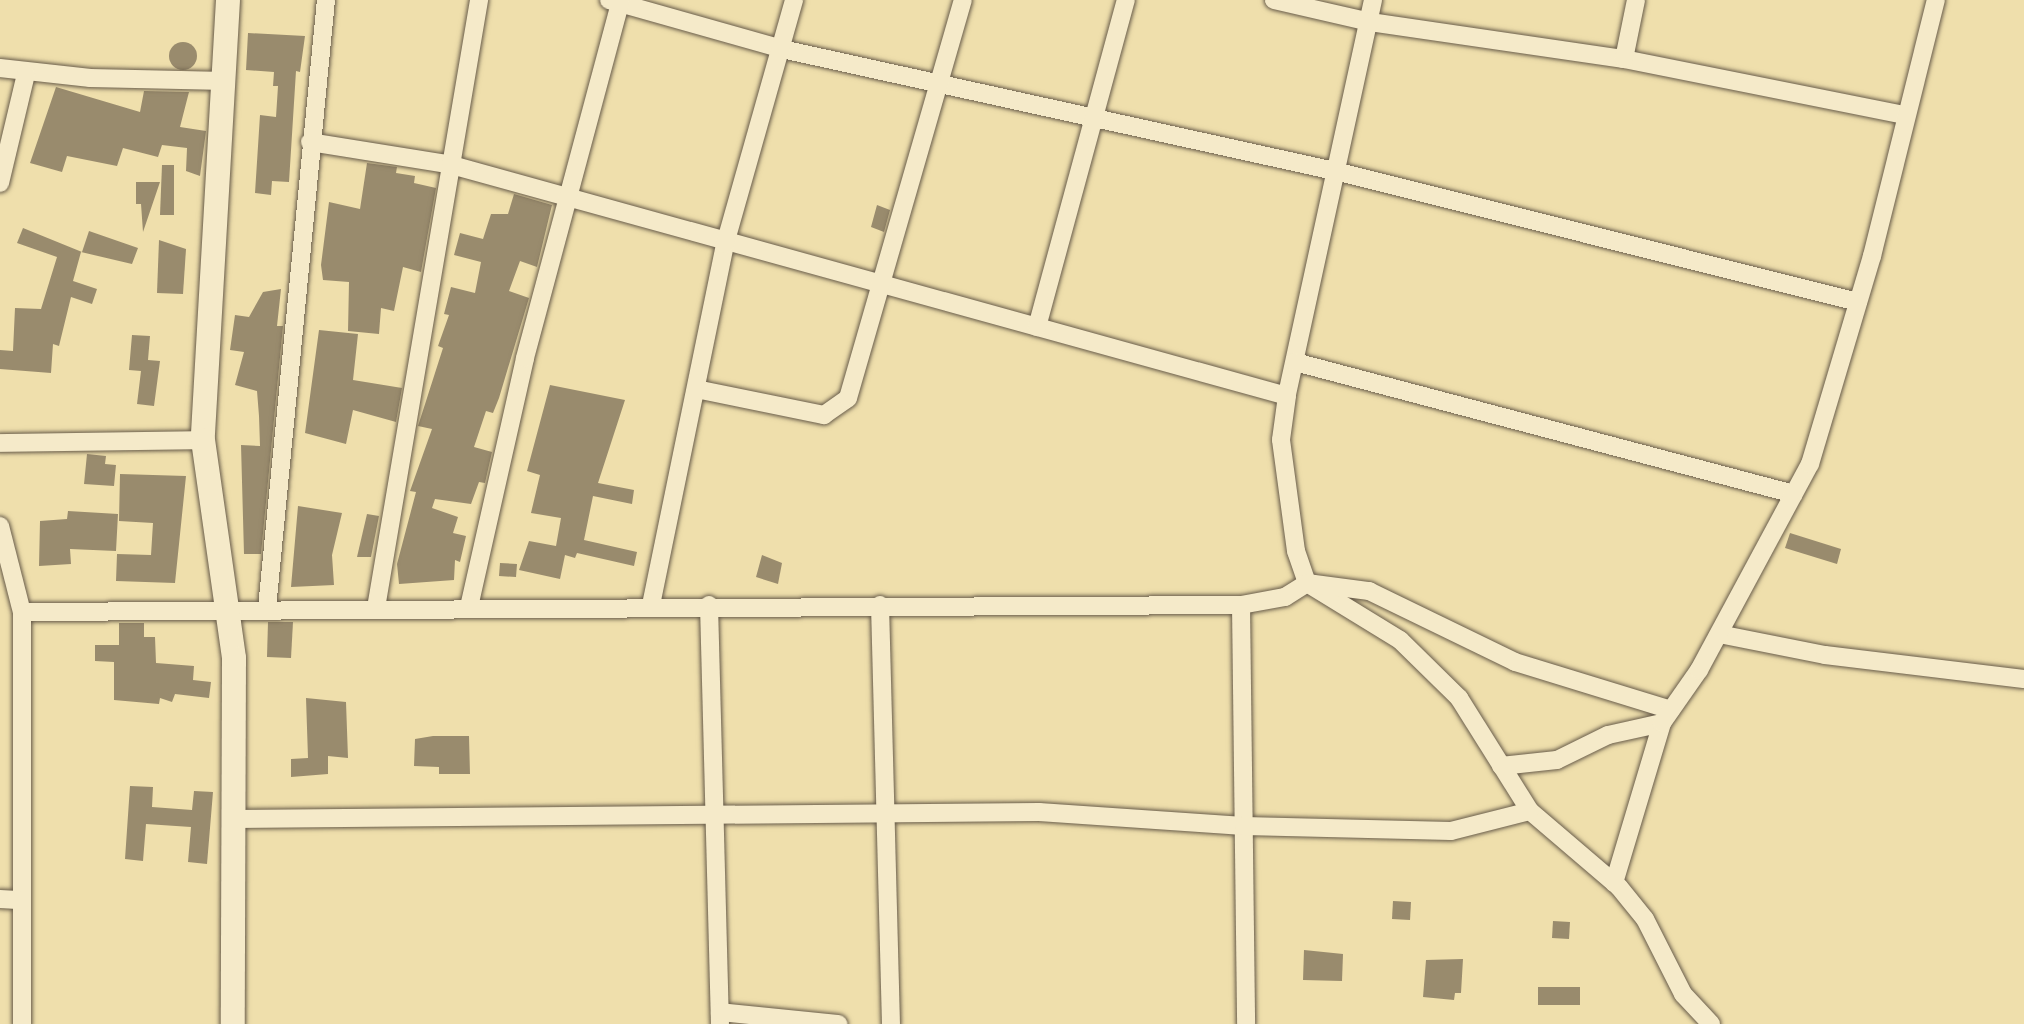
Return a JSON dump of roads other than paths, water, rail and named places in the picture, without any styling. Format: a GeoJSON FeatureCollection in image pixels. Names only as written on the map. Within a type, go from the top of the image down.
{"type":"FeatureCollection","features":[{"type":"Feature","properties":{"kind":"street"},"geometry":{"type":"LineString","coordinates":[[228,0],[226,80],[203,440],[228,609],[234,819],[233,1024]]}},
{"type":"Feature","properties":{"kind":"street"},"geometry":{"type":"LineString","coordinates":[[267,608],[310,142],[326,0]]}},
{"type":"Feature","properties":{"kind":"street"},"geometry":{"type":"LineString","coordinates":[[376,608],[448,164],[479,0]]}},
{"type":"Feature","properties":{"kind":"street"},"geometry":{"type":"LineString","coordinates":[[651,605],[725,244],[794,0]]}},
{"type":"Feature","properties":{"kind":"street"},"geometry":{"type":"LineString","coordinates":[[695,389],[824,415],[840,408],[848,398],[883,286],[963,0]]}},
{"type":"Feature","properties":{"kind":"street"},"geometry":{"type":"LineString","coordinates":[[1037,327],[1126,0]]}},
{"type":"Feature","properties":{"kind":"street"},"geometry":{"type":"LineString","coordinates":[[1273,0],[1370,22],[1623,60],[1905,115]]}},
{"type":"Feature","properties":{"kind":"street"},"geometry":{"type":"LineString","coordinates":[[1373,0],[1339,172],[1287,396],[1281,440],[1296,551],[1307,583],[1400,640],[1459,698],[1530,811],[1614,883],[1645,919],[1683,994],[1711,1024]]}},
{"type":"Feature","properties":{"kind":"street"},"geometry":{"type":"LineString","coordinates":[[1623,60],[1636,0]]}},
{"type":"Feature","properties":{"kind":"street"},"geometry":{"type":"LineString","coordinates":[[1614,883],[1666,717],[1719,635],[1810,464],[1858,302],[1936,0]]}},
{"type":"Feature","properties":{"kind":"street"},"geometry":{"type":"LineString","coordinates":[[469,607],[525,358],[617,1],[782,49],[1093,122],[1339,172],[1858,302]]}},
{"type":"Feature","properties":{"kind":"street"},"geometry":{"type":"LineString","coordinates":[[0,68],[26,74],[226,80]]}},
{"type":"Feature","properties":{"kind":"street"},"geometry":{"type":"LineString","coordinates":[[0,183],[26,74]]}},
{"type":"Feature","properties":{"kind":"street"},"geometry":{"type":"LineString","coordinates":[[310,142],[448,164],[725,244],[1287,396]]}},
{"type":"Feature","properties":{"kind":"street"},"geometry":{"type":"LineString","coordinates":[[1295,362],[1794,494]]}},
{"type":"Feature","properties":{"kind":"street"},"geometry":{"type":"LineString","coordinates":[[0,443],[203,440]]}},
{"type":"Feature","properties":{"kind":"street"},"geometry":{"type":"LineString","coordinates":[[0,526],[22,612],[22,1024]]}},
{"type":"Feature","properties":{"kind":"street"},"geometry":{"type":"LineString","coordinates":[[22,612],[651,605],[1241,605],[1285,597],[1307,583],[1369,591],[1515,662],[1666,717]]}},
{"type":"Feature","properties":{"kind":"street"},"geometry":{"type":"LineString","coordinates":[[709,605],[720,1018],[838,1024]]}},
{"type":"Feature","properties":{"kind":"street"},"geometry":{"type":"LineString","coordinates":[[880,605],[883,811],[891,1024]]}},
{"type":"Feature","properties":{"kind":"street"},"geometry":{"type":"LineString","coordinates":[[1241,605],[1246,1024]]}},
{"type":"Feature","properties":{"kind":"street"},"geometry":{"type":"LineString","coordinates":[[1719,635],[1825,655],[2024,679]]}},
{"type":"Feature","properties":{"kind":"street"},"geometry":{"type":"LineString","coordinates":[[1501,766],[1557,760],[1608,735],[1666,717]]}},
{"type":"Feature","properties":{"kind":"street"},"geometry":{"type":"LineString","coordinates":[[234,819],[714,811],[1038,812],[1244,826],[1451,831],[1530,811]]}},
{"type":"Feature","properties":{"kind":"street"},"geometry":{"type":"LineString","coordinates":[[0,900],[22,900]]}}]}
